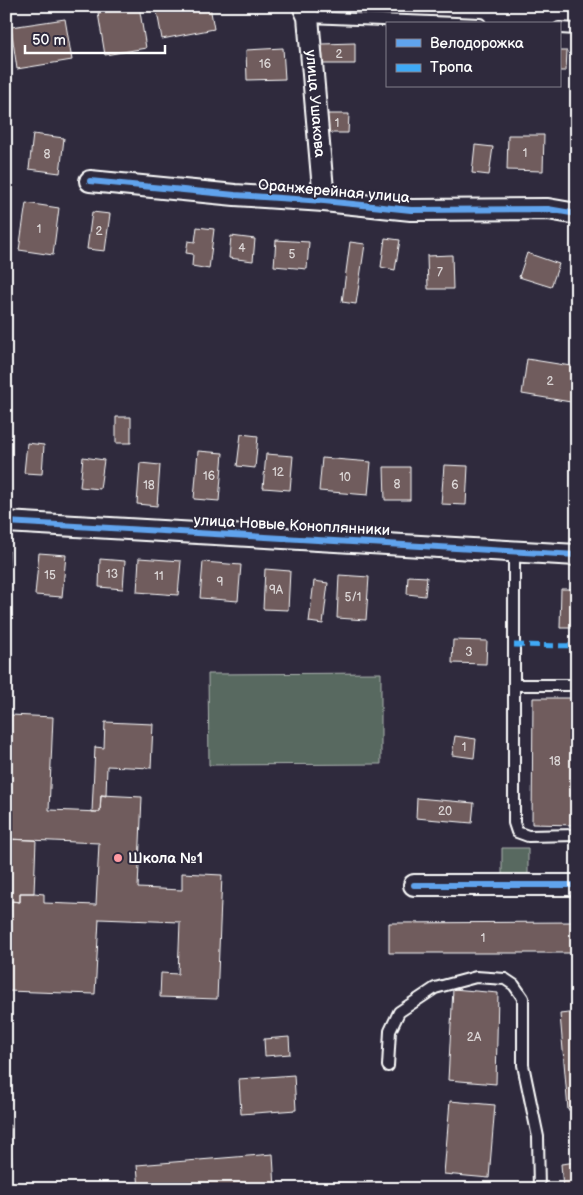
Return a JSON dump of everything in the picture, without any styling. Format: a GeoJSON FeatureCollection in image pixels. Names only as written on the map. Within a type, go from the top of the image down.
{"type":"FeatureCollection","features":[{"type":"Feature","properties":{"kind":"street","name":"улица Ушакова"},"geometry":{"type":"LineString","coordinates":[[306,12],[324,201]]}},
{"type":"Feature","properties":{"kind":"street","name":"Оранжерейная улица"},"geometry":{"type":"LineString","coordinates":[[90,181],[411,210],[548,209],[577,214]]}},
{"type":"Feature","properties":{"kind":"street","name":"улица Новые Коноплянники"},"geometry":{"type":"LineString","coordinates":[[6,522],[577,554]]}},
{"type":"Feature","properties":{"kind":"street"},"geometry":{"type":"LineString","coordinates":[[414,884],[577,884]]}},
{"type":"Feature","properties":{"kind":"lane"},"geometry":{"type":"LineString","coordinates":[[306,12],[451,22]]}},
{"type":"Feature","properties":{"kind":"lane"},"geometry":{"type":"LineString","coordinates":[[560,28],[577,29]]}},
{"type":"Feature","properties":{"kind":"lane"},"geometry":{"type":"LineString","coordinates":[[514,550],[514,823],[517,832],[528,836],[577,835]]}},
{"type":"Feature","properties":{"kind":"lane"},"geometry":{"type":"LineString","coordinates":[[514,685],[577,685]]}},
{"type":"Feature","properties":{"kind":"lane"},"geometry":{"type":"LineString","coordinates":[[388,1066],[390,1030],[399,1012],[435,988],[476,977],[505,979],[514,985],[524,998],[524,1065],[538,1137],[539,1189]]}},
{"type":"Feature","properties":{"kind":"green space"},"geometry":{"type":"Polygon","coordinates":[[[381,673],[381,764],[209,765],[208,674],[381,673]]]}},
{"type":"Feature","properties":{"kind":"green space"},"geometry":{"type":"Polygon","coordinates":[[[502,848],[528,848],[528,878],[502,878],[502,848]]]}},
{"type":"Feature","properties":{"kind":"building"},"geometry":{"type":"Polygon","coordinates":[[[139,6],[146,48],[105,55],[98,13],[139,6]]]}},
{"type":"Feature","properties":{"kind":"building"},"geometry":{"type":"Polygon","coordinates":[[[156,6],[210,6],[214,29],[162,39],[156,6]]]}},
{"type":"Feature","properties":{"kind":"building"},"geometry":{"type":"Polygon","coordinates":[[[65,19],[72,60],[17,69],[11,27],[65,19]]]}},
{"type":"Feature","properties":{"kind":"building"},"geometry":{"type":"Polygon","coordinates":[[[355,43],[355,64],[323,64],[322,44],[355,43]]]}},
{"type":"Feature","properties":{"kind":"building"},"geometry":{"type":"Polygon","coordinates":[[[283,48],[285,79],[247,80],[246,50],[283,48]]]}},
{"type":"Feature","properties":{"kind":"building"},"geometry":{"type":"Polygon","coordinates":[[[560,51],[567,51],[566,71],[560,71],[560,51]]]}},
{"type":"Feature","properties":{"kind":"building"},"geometry":{"type":"Polygon","coordinates":[[[326,114],[349,114],[348,133],[325,133],[326,114]]]}},
{"type":"Feature","properties":{"kind":"building"},"geometry":{"type":"Polygon","coordinates":[[[33,134],[64,138],[60,173],[29,169],[33,134]]]}},
{"type":"Feature","properties":{"kind":"building"},"geometry":{"type":"Polygon","coordinates":[[[508,135],[544,135],[543,171],[507,170],[508,135]]]}},
{"type":"Feature","properties":{"kind":"building"},"geometry":{"type":"Polygon","coordinates":[[[475,145],[493,147],[489,175],[472,173],[475,145]]]}},
{"type":"Feature","properties":{"kind":"building"},"geometry":{"type":"Polygon","coordinates":[[[26,203],[59,208],[53,255],[19,250],[26,203]]]}},
{"type":"Feature","properties":{"kind":"building"},"geometry":{"type":"Polygon","coordinates":[[[92,212],[110,214],[105,251],[87,249],[92,212]]]}},
{"type":"Feature","properties":{"kind":"building"},"geometry":{"type":"Polygon","coordinates":[[[197,227],[214,229],[209,269],[192,266],[193,254],[186,253],[188,241],[195,242],[197,227]]]}},
{"type":"Feature","properties":{"kind":"building"},"geometry":{"type":"Polygon","coordinates":[[[231,236],[255,239],[253,261],[229,258],[231,236]]]}},
{"type":"Feature","properties":{"kind":"building"},"geometry":{"type":"Polygon","coordinates":[[[385,238],[400,240],[395,270],[381,267],[385,238]]]}},
{"type":"Feature","properties":{"kind":"building"},"geometry":{"type":"Polygon","coordinates":[[[276,240],[309,242],[307,269],[274,266],[276,240]]]}},
{"type":"Feature","properties":{"kind":"building"},"geometry":{"type":"Polygon","coordinates":[[[350,242],[365,244],[356,304],[342,302],[350,242]]]}},
{"type":"Feature","properties":{"kind":"building"},"geometry":{"type":"Polygon","coordinates":[[[527,253],[559,264],[551,287],[519,277],[527,253]]]}},
{"type":"Feature","properties":{"kind":"building"},"geometry":{"type":"Polygon","coordinates":[[[452,255],[453,289],[428,289],[427,256],[452,255]]]}},
{"type":"Feature","properties":{"kind":"building"},"geometry":{"type":"Polygon","coordinates":[[[527,359],[577,367],[577,403],[522,394],[527,359]]]}},
{"type":"Feature","properties":{"kind":"building"},"geometry":{"type":"Polygon","coordinates":[[[116,417],[131,417],[131,443],[116,443],[116,417]]]}},
{"type":"Feature","properties":{"kind":"building"},"geometry":{"type":"Polygon","coordinates":[[[241,434],[258,436],[255,468],[237,466],[241,434]]]}},
{"type":"Feature","properties":{"kind":"building"},"geometry":{"type":"Polygon","coordinates":[[[27,443],[44,445],[42,474],[24,473],[27,443]]]}},
{"type":"Feature","properties":{"kind":"building"},"geometry":{"type":"Polygon","coordinates":[[[198,451],[223,453],[219,501],[194,499],[198,451]]]}},
{"type":"Feature","properties":{"kind":"building"},"geometry":{"type":"Polygon","coordinates":[[[266,454],[293,456],[290,490],[263,488],[266,454]]]}},
{"type":"Feature","properties":{"kind":"building"},"geometry":{"type":"Polygon","coordinates":[[[83,457],[104,460],[100,489],[80,487],[83,457]]]}},
{"type":"Feature","properties":{"kind":"building"},"geometry":{"type":"Polygon","coordinates":[[[322,458],[371,462],[368,495],[319,491],[322,458]]]}},
{"type":"Feature","properties":{"kind":"building"},"geometry":{"type":"Polygon","coordinates":[[[140,463],[160,465],[157,506],[137,504],[140,463]]]}},
{"type":"Feature","properties":{"kind":"building"},"geometry":{"type":"Polygon","coordinates":[[[444,465],[468,466],[466,505],[441,504],[444,465]]]}},
{"type":"Feature","properties":{"kind":"building"},"geometry":{"type":"Polygon","coordinates":[[[384,467],[410,467],[410,500],[385,500],[384,467]]]}},
{"type":"Feature","properties":{"kind":"building"},"geometry":{"type":"Polygon","coordinates":[[[6,551],[9,551],[7,595],[6,595],[6,551]]]}},
{"type":"Feature","properties":{"kind":"building"},"geometry":{"type":"Polygon","coordinates":[[[39,553],[66,555],[62,597],[35,595],[39,553]]]}},
{"type":"Feature","properties":{"kind":"building"},"geometry":{"type":"Polygon","coordinates":[[[139,558],[181,561],[178,595],[137,592],[139,558]]]}},
{"type":"Feature","properties":{"kind":"building"},"geometry":{"type":"Polygon","coordinates":[[[100,559],[125,561],[123,589],[99,587],[100,559]]]}},
{"type":"Feature","properties":{"kind":"building"},"geometry":{"type":"Polygon","coordinates":[[[203,562],[241,565],[238,601],[200,598],[203,562]]]}},
{"type":"Feature","properties":{"kind":"building"},"geometry":{"type":"Polygon","coordinates":[[[265,569],[290,571],[288,610],[263,609],[265,569]]]}},
{"type":"Feature","properties":{"kind":"building"},"geometry":{"type":"Polygon","coordinates":[[[339,575],[369,577],[366,620],[337,618],[339,575]]]}},
{"type":"Feature","properties":{"kind":"building"},"geometry":{"type":"Polygon","coordinates":[[[408,576],[427,577],[425,596],[407,594],[408,576]]]}},
{"type":"Feature","properties":{"kind":"building"},"geometry":{"type":"Polygon","coordinates":[[[314,581],[328,583],[323,624],[309,622],[314,581]]]}},
{"type":"Feature","properties":{"kind":"building"},"geometry":{"type":"Polygon","coordinates":[[[561,589],[577,589],[577,628],[560,628],[561,589]]]}},
{"type":"Feature","properties":{"kind":"building"},"geometry":{"type":"Polygon","coordinates":[[[453,640],[487,641],[486,664],[452,663],[453,640]]]}},
{"type":"Feature","properties":{"kind":"building"},"geometry":{"type":"Polygon","coordinates":[[[533,698],[577,698],[577,825],[532,824],[533,698]]]}},
{"type":"Feature","properties":{"kind":"building","name":"Школа №1"},"geometry":{"type":"Polygon","coordinates":[[[11,715],[53,717],[49,810],[100,812],[101,795],[142,797],[138,888],[182,890],[182,873],[222,875],[217,999],[160,997],[161,973],[178,974],[180,922],[99,919],[95,994],[7,991],[11,901],[20,902],[20,893],[34,893],[44,894],[44,903],[96,905],[99,843],[6,839],[11,715]]]}},
{"type":"Feature","properties":{"kind":"building"},"geometry":{"type":"Polygon","coordinates":[[[105,722],[153,724],[151,768],[107,766],[106,796],[101,795],[100,812],[92,812],[95,747],[104,748],[105,722]]]}},
{"type":"Feature","properties":{"kind":"building"},"geometry":{"type":"Polygon","coordinates":[[[455,736],[476,739],[474,758],[452,755],[455,736]]]}},
{"type":"Feature","properties":{"kind":"building"},"geometry":{"type":"Polygon","coordinates":[[[417,798],[474,803],[472,823],[416,818],[417,798]]]}},
{"type":"Feature","properties":{"kind":"building"},"geometry":{"type":"Polygon","coordinates":[[[6,839],[36,840],[34,893],[20,893],[20,902],[11,901],[11,906],[6,906],[6,839]]]}},
{"type":"Feature","properties":{"kind":"building"},"geometry":{"type":"Polygon","coordinates":[[[577,922],[577,953],[389,953],[389,923],[577,922]]]}},
{"type":"Feature","properties":{"kind":"building"},"geometry":{"type":"Polygon","coordinates":[[[453,989],[498,993],[496,1084],[448,1080],[453,989]]]}},
{"type":"Feature","properties":{"kind":"building"},"geometry":{"type":"Polygon","coordinates":[[[577,1012],[577,1109],[568,1110],[560,1014],[577,1012]]]}},
{"type":"Feature","properties":{"kind":"building"},"geometry":{"type":"Polygon","coordinates":[[[289,1037],[290,1054],[265,1056],[264,1039],[289,1037]]]}},
{"type":"Feature","properties":{"kind":"building"},"geometry":{"type":"Polygon","coordinates":[[[294,1075],[296,1110],[241,1114],[239,1079],[294,1075]]]}},
{"type":"Feature","properties":{"kind":"building"},"geometry":{"type":"Polygon","coordinates":[[[450,1101],[495,1105],[489,1178],[444,1174],[450,1101]]]}},
{"type":"Feature","properties":{"kind":"building"},"geometry":{"type":"Polygon","coordinates":[[[10,1125],[12,1165],[6,1166],[6,1126],[10,1125]]]}},
{"type":"Feature","properties":{"kind":"building"},"geometry":{"type":"Polygon","coordinates":[[[273,1154],[275,1189],[139,1189],[137,1165],[273,1154]]]}},
{"type":"Feature","properties":{"kind":"building"},"geometry":{"type":"Polygon","coordinates":[[[577,1162],[577,1189],[563,1189],[561,1164],[577,1162]]]}},
{"type":"Feature","properties":{"kind":"building"},"geometry":{"type":"Polygon","coordinates":[[[309,1182],[483,1187],[483,1189],[309,1189],[309,1182]]]}},
{"type":"Feature","properties":{"kind":"marked path"},"geometry":{"type":"LineString","coordinates":[[514,645],[577,646]]}},
{"type":"Feature","properties":{"kind":"cycle path"},"geometry":{"type":"LineString","coordinates":[[90,181],[411,210],[548,209],[577,214]]}},
{"type":"Feature","properties":{"kind":"cycle path"},"geometry":{"type":"LineString","coordinates":[[6,522],[577,555]]}},
{"type":"Feature","properties":{"kind":"cycle path"},"geometry":{"type":"LineString","coordinates":[[414,885],[577,885]]}},
{"type":"Feature","properties":{"kind":"place","name":"Школа №1"},"geometry":{"type":"Point","coordinates":[118,858]}}]}
